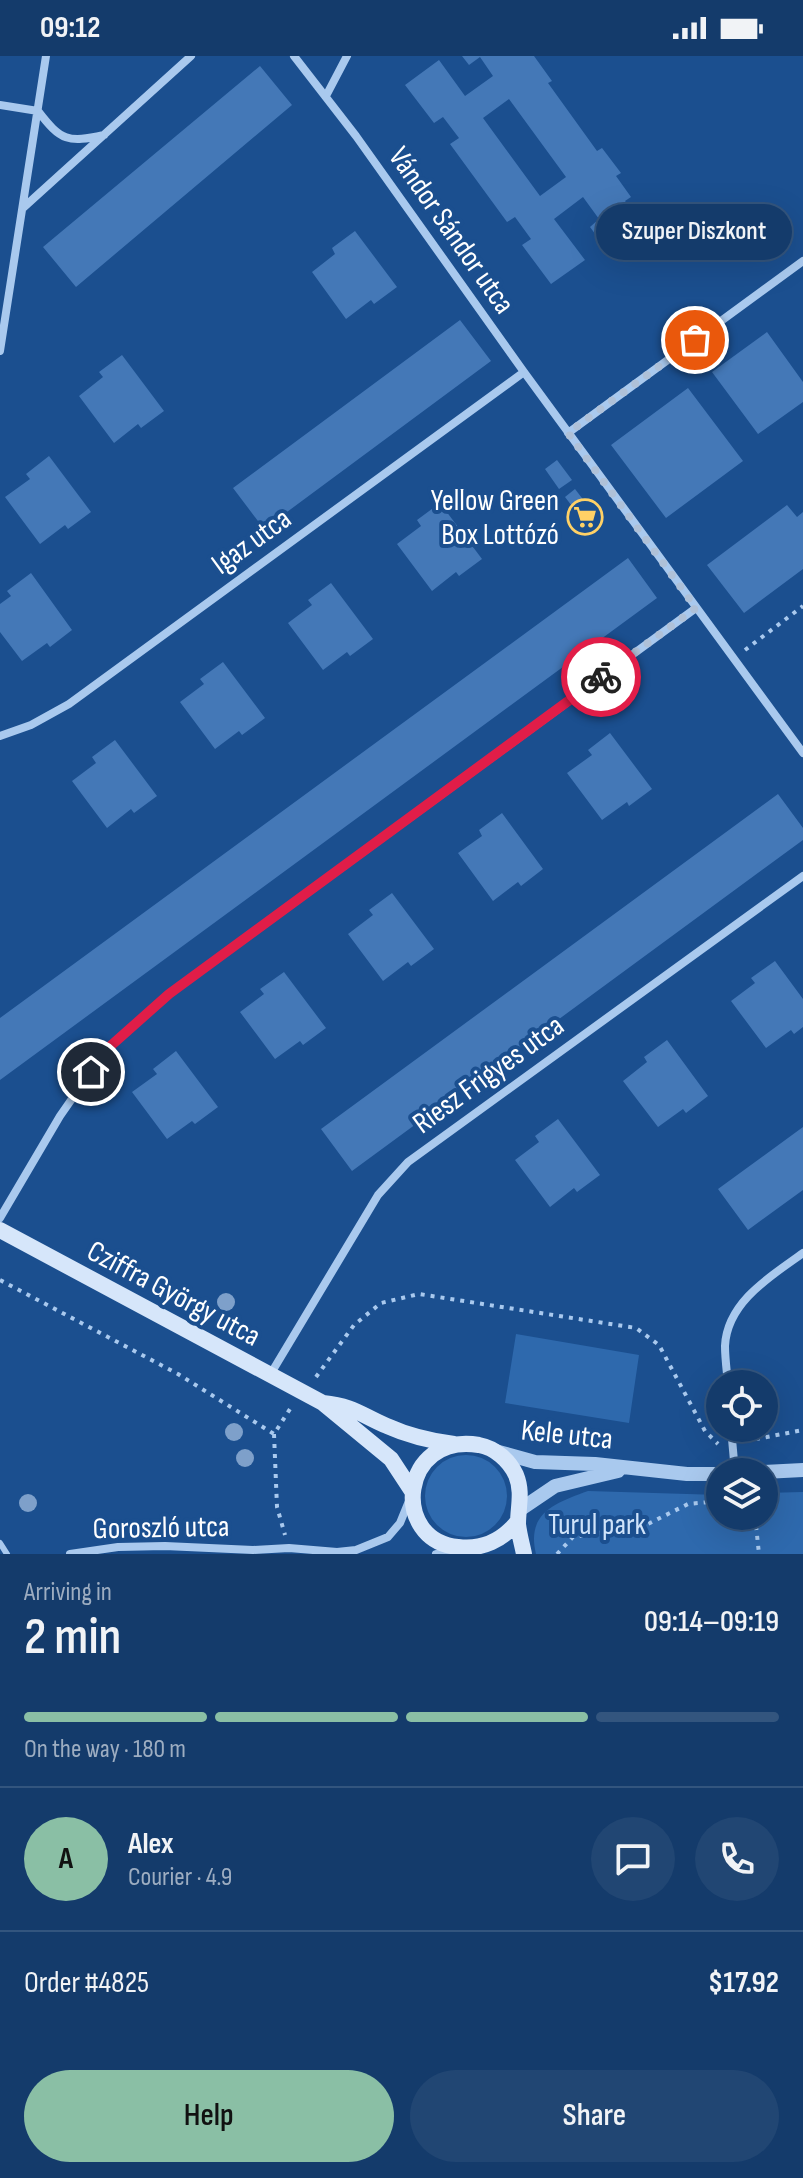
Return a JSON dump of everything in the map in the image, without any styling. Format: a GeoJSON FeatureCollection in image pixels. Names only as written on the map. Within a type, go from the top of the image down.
{"type":"FeatureCollection","features":[{"type":"Feature","properties":{"kind":"main road","name":"Cziffra György utca"},"geometry":{"type":"LineString","coordinates":[[0,1230],[323,1403],[391,1459],[412,1491],[415,1513],[428,1534],[446,1546],[466,1551]]}},
{"type":"Feature","properties":{"kind":"main road","name":"Cziffra György utca"},"geometry":{"type":"LineString","coordinates":[[323,1403],[347,1405],[424,1439],[456,1445],[470,1444],[495,1451]]}},
{"type":"Feature","properties":{"kind":"main road"},"geometry":{"type":"LineString","coordinates":[[412,1491],[417,1471],[424,1462],[444,1448],[456,1445]]}},
{"type":"Feature","properties":{"kind":"main road"},"geometry":{"type":"LineString","coordinates":[[495,1451],[507,1460],[516,1475],[524,1554]]}},
{"type":"Feature","properties":{"kind":"main road"},"geometry":{"type":"LineString","coordinates":[[466,1551],[491,1543],[510,1531],[520,1515]]}},
{"type":"Feature","properties":{"kind":"street"},"geometry":{"type":"LineString","coordinates":[[0,351],[46,56]]}},
{"type":"Feature","properties":{"kind":"street"},"geometry":{"type":"LineString","coordinates":[[23,208],[191,56]]}},
{"type":"Feature","properties":{"kind":"street","name":"Vándor Sándor utca"},"geometry":{"type":"LineString","coordinates":[[294,56],[803,753]]}},
{"type":"Feature","properties":{"kind":"street"},"geometry":{"type":"LineString","coordinates":[[326,96],[347,56]]}},
{"type":"Feature","properties":{"kind":"street"},"geometry":{"type":"LineString","coordinates":[[0,105],[38,111],[57,134],[67,139],[105,135]]}},
{"type":"Feature","properties":{"kind":"street"},"geometry":{"type":"LineString","coordinates":[[568,433],[801,264]]}},
{"type":"Feature","properties":{"kind":"street","name":"Igaz utca"},"geometry":{"type":"LineString","coordinates":[[0,736],[31,725],[69,704],[524,372]]}},
{"type":"Feature","properties":{"kind":"street"},"geometry":{"type":"LineString","coordinates":[[0,1218],[60,1116],[106,1050],[169,994],[696,608]]}},
{"type":"Feature","properties":{"kind":"street","name":"Riesz Frigyes utca"},"geometry":{"type":"LineString","coordinates":[[270,1376],[378,1195],[408,1162],[803,876]]}},
{"type":"Feature","properties":{"kind":"street"},"geometry":{"type":"LineString","coordinates":[[727,1370],[725,1345],[735,1315],[759,1285],[803,1253]]}},
{"type":"Feature","properties":{"kind":"street"},"geometry":{"type":"LineString","coordinates":[[732,1444],[734,1458]]}},
{"type":"Feature","properties":{"kind":"street","name":"Kele utca"},"geometry":{"type":"LineString","coordinates":[[495,1451],[535,1462],[706,1474]]}},
{"type":"Feature","properties":{"kind":"street","name":"Kele utca"},"geometry":{"type":"LineString","coordinates":[[520,1515],[555,1486],[634,1468]]}},
{"type":"Feature","properties":{"kind":"street"},"geometry":{"type":"LineString","coordinates":[[778,1471],[803,1470]]}},
{"type":"Feature","properties":{"kind":"street","name":"Goroszló utca"},"geometry":{"type":"LineString","coordinates":[[70,1554],[118,1547],[165,1546],[255,1553],[289,1548],[337,1552],[356,1550],[379,1542],[394,1531],[412,1491]]}},
{"type":"Feature","properties":{"kind":"street"},"geometry":{"type":"LineString","coordinates":[[436,1554],[466,1551]]}},
{"type":"Feature","properties":{"kind":"lane"},"geometry":{"type":"LineString","coordinates":[[0,1543],[7,1554]]}},
{"type":"Feature","properties":{"kind":"path"},"geometry":{"type":"LineString","coordinates":[[733,658],[803,606]]}},
{"type":"Feature","properties":{"kind":"path"},"geometry":{"type":"LineString","coordinates":[[0,1280],[178,1374],[274,1434]]}},
{"type":"Feature","properties":{"kind":"path"},"geometry":{"type":"LineString","coordinates":[[289,1548],[277,1507],[274,1434],[354,1325],[381,1303],[419,1294],[636,1328],[659,1345],[710,1439],[718,1444],[803,1430]]}},
{"type":"Feature","properties":{"kind":"path"},"geometry":{"type":"LineString","coordinates":[[557,1554],[573,1537],[646,1525],[688,1504],[706,1502]]}},
{"type":"Feature","properties":{"kind":"path"},"geometry":{"type":"LineString","coordinates":[[756,1530],[759,1554]]}},
{"type":"Feature","properties":{"kind":"green space"},"geometry":{"type":"Polygon","coordinates":[[[516,1334],[639,1355],[629,1423],[505,1403],[516,1334]]]}},
{"type":"Feature","properties":{"kind":"green space"},"geometry":{"type":"Polygon","coordinates":[[[466,1455],[482,1458],[495,1467],[504,1480],[507,1496],[504,1512],[495,1525],[482,1534],[466,1537],[450,1534],[437,1525],[428,1512],[425,1496],[428,1480],[437,1467],[450,1458],[466,1455]]]}},
{"type":"Feature","properties":{"kind":"green space","name":"Turul park"},"geometry":{"type":"Polygon","coordinates":[[[588,1491],[706,1495],[706,1530],[778,1530],[778,1493],[803,1492],[803,1554],[536,1554],[534,1540],[539,1519],[554,1505],[588,1491]]]}},
{"type":"Feature","properties":{"kind":"building"},"geometry":{"type":"Polygon","coordinates":[[[462,56],[534,56],[552,81],[548,83],[597,151],[602,148],[621,173],[616,176],[631,197],[625,201],[639,220],[604,246],[590,227],[599,219],[583,197],[554,219],[585,260],[551,284],[522,245],[531,239],[515,217],[507,222],[450,144],[459,138],[443,117],[434,123],[405,85],[439,60],[465,96],[493,76],[480,57],[469,65],[462,56]],[[509,99],[483,118],[540,196],[566,177],[509,99]]]}},
{"type":"Feature","properties":{"kind":"building"},"geometry":{"type":"Polygon","coordinates":[[[260,66],[292,105],[76,287],[43,247],[260,66]]]}},
{"type":"Feature","properties":{"kind":"building"},"geometry":{"type":"Polygon","coordinates":[[[355,231],[397,287],[374,304],[371,300],[346,319],[312,272],[335,254],[332,248],[355,231]]]}},
{"type":"Feature","properties":{"kind":"building"},"geometry":{"type":"Polygon","coordinates":[[[460,320],[491,361],[264,529],[233,488],[460,320]]]}},
{"type":"Feature","properties":{"kind":"building"},"geometry":{"type":"Polygon","coordinates":[[[767,332],[803,382],[803,402],[758,434],[712,372],[767,332]]]}},
{"type":"Feature","properties":{"kind":"building"},"geometry":{"type":"Polygon","coordinates":[[[122,355],[164,411],[141,428],[138,424],[114,443],[79,396],[103,377],[99,372],[122,355]]]}},
{"type":"Feature","properties":{"kind":"building"},"geometry":{"type":"Polygon","coordinates":[[[688,388],[743,461],[666,518],[611,445],[688,388]]]}},
{"type":"Feature","properties":{"kind":"building"},"geometry":{"type":"Polygon","coordinates":[[[49,456],[91,512],[68,529],[65,525],[40,544],[5,497],[30,479],[26,474],[49,456]]]}},
{"type":"Feature","properties":{"kind":"building"},"geometry":{"type":"Polygon","coordinates":[[[557,460],[572,480],[559,489],[545,469],[557,460]]]}},
{"type":"Feature","properties":{"kind":"building"},"geometry":{"type":"Polygon","coordinates":[[[575,489],[585,502],[575,510],[565,497],[575,489]]]}},
{"type":"Feature","properties":{"kind":"building"},"geometry":{"type":"Polygon","coordinates":[[[440,503],[482,559],[459,576],[456,572],[432,591],[397,544],[421,526],[417,520],[440,503]]]}},
{"type":"Feature","properties":{"kind":"building","name":"Yellow Green Box Lottózó"},"geometry":{"type":"Polygon","coordinates":[[[586,504],[598,520],[585,530],[573,514],[586,504]]]}},
{"type":"Feature","properties":{"kind":"building"},"geometry":{"type":"Polygon","coordinates":[[[787,505],[797,517],[803,512],[803,569],[744,613],[707,565],[787,505]]]}},
{"type":"Feature","properties":{"kind":"building"},"geometry":{"type":"Polygon","coordinates":[[[628,558],[657,598],[0,1080],[0,1018],[628,558]]]}},
{"type":"Feature","properties":{"kind":"building"},"geometry":{"type":"Polygon","coordinates":[[[31,573],[72,630],[50,647],[47,643],[22,661],[0,632],[0,604],[11,596],[7,591],[31,573]]]}},
{"type":"Feature","properties":{"kind":"building"},"geometry":{"type":"Polygon","coordinates":[[[331,583],[373,639],[350,656],[347,652],[323,670],[288,623],[312,605],[308,600],[331,583]]]}},
{"type":"Feature","properties":{"kind":"building"},"geometry":{"type":"Polygon","coordinates":[[[223,662],[265,718],[242,735],[239,731],[215,749],[180,702],[204,684],[200,679],[223,662]]]}},
{"type":"Feature","properties":{"kind":"building"},"geometry":{"type":"Polygon","coordinates":[[[610,733],[652,789],[602,820],[567,773],[592,755],[588,750],[610,733]]]}},
{"type":"Feature","properties":{"kind":"building"},"geometry":{"type":"Polygon","coordinates":[[[115,740],[157,796],[134,813],[131,809],[107,828],[72,781],[96,763],[92,757],[115,740]]]}},
{"type":"Feature","properties":{"kind":"building"},"geometry":{"type":"Polygon","coordinates":[[[778,794],[803,828],[803,840],[352,1171],[321,1129],[778,794]]]}},
{"type":"Feature","properties":{"kind":"building"},"geometry":{"type":"Polygon","coordinates":[[[502,813],[543,869],[521,886],[518,882],[493,901],[458,853],[482,836],[479,830],[502,813]]]}},
{"type":"Feature","properties":{"kind":"building"},"geometry":{"type":"Polygon","coordinates":[[[392,893],[434,949],[411,966],[408,962],[383,981],[348,934],[373,915],[369,910],[392,893]]]}},
{"type":"Feature","properties":{"kind":"building"},"geometry":{"type":"Polygon","coordinates":[[[775,961],[803,999],[803,1027],[794,1034],[791,1030],[766,1048],[731,1001],[755,983],[751,978],[775,961]]]}},
{"type":"Feature","properties":{"kind":"building"},"geometry":{"type":"Polygon","coordinates":[[[284,972],[326,1028],[303,1045],[300,1041],[275,1059],[240,1012],[264,994],[260,989],[284,972]]]}},
{"type":"Feature","properties":{"kind":"building"},"geometry":{"type":"Polygon","coordinates":[[[667,1040],[708,1096],[686,1113],[683,1109],[658,1127],[623,1081],[647,1062],[644,1057],[667,1040]]]}},
{"type":"Feature","properties":{"kind":"building"},"geometry":{"type":"Polygon","coordinates":[[[176,1051],[218,1107],[167,1139],[132,1092],[157,1074],[153,1069],[176,1051]]]}},
{"type":"Feature","properties":{"kind":"building"},"geometry":{"type":"Polygon","coordinates":[[[558,1119],[600,1175],[577,1192],[574,1188],[550,1207],[515,1160],[539,1142],[535,1136],[558,1119]]]}},
{"type":"Feature","properties":{"kind":"building"},"geometry":{"type":"Polygon","coordinates":[[[803,1127],[803,1190],[748,1230],[718,1189],[803,1127]]]}},
{"type":"Feature","properties":{"kind":"way so far"},"geometry":{"type":"LineString","coordinates":[[601,677],[696,608],[568,433],[695,340]]}},
{"type":"Feature","properties":{"kind":"place","name":"Szuper Diszkont"},"geometry":{"type":"Point","coordinates":[695,340]}},
{"type":"Feature","properties":{"kind":"place","name":"Yellow Green Box Lottózó"},"geometry":{"type":"Point","coordinates":[585,517]}},
{"type":"Feature","properties":{"kind":"route"},"geometry":{"type":"LineString","coordinates":[[91,1072],[106,1050],[169,994],[601,677]]}}]}
